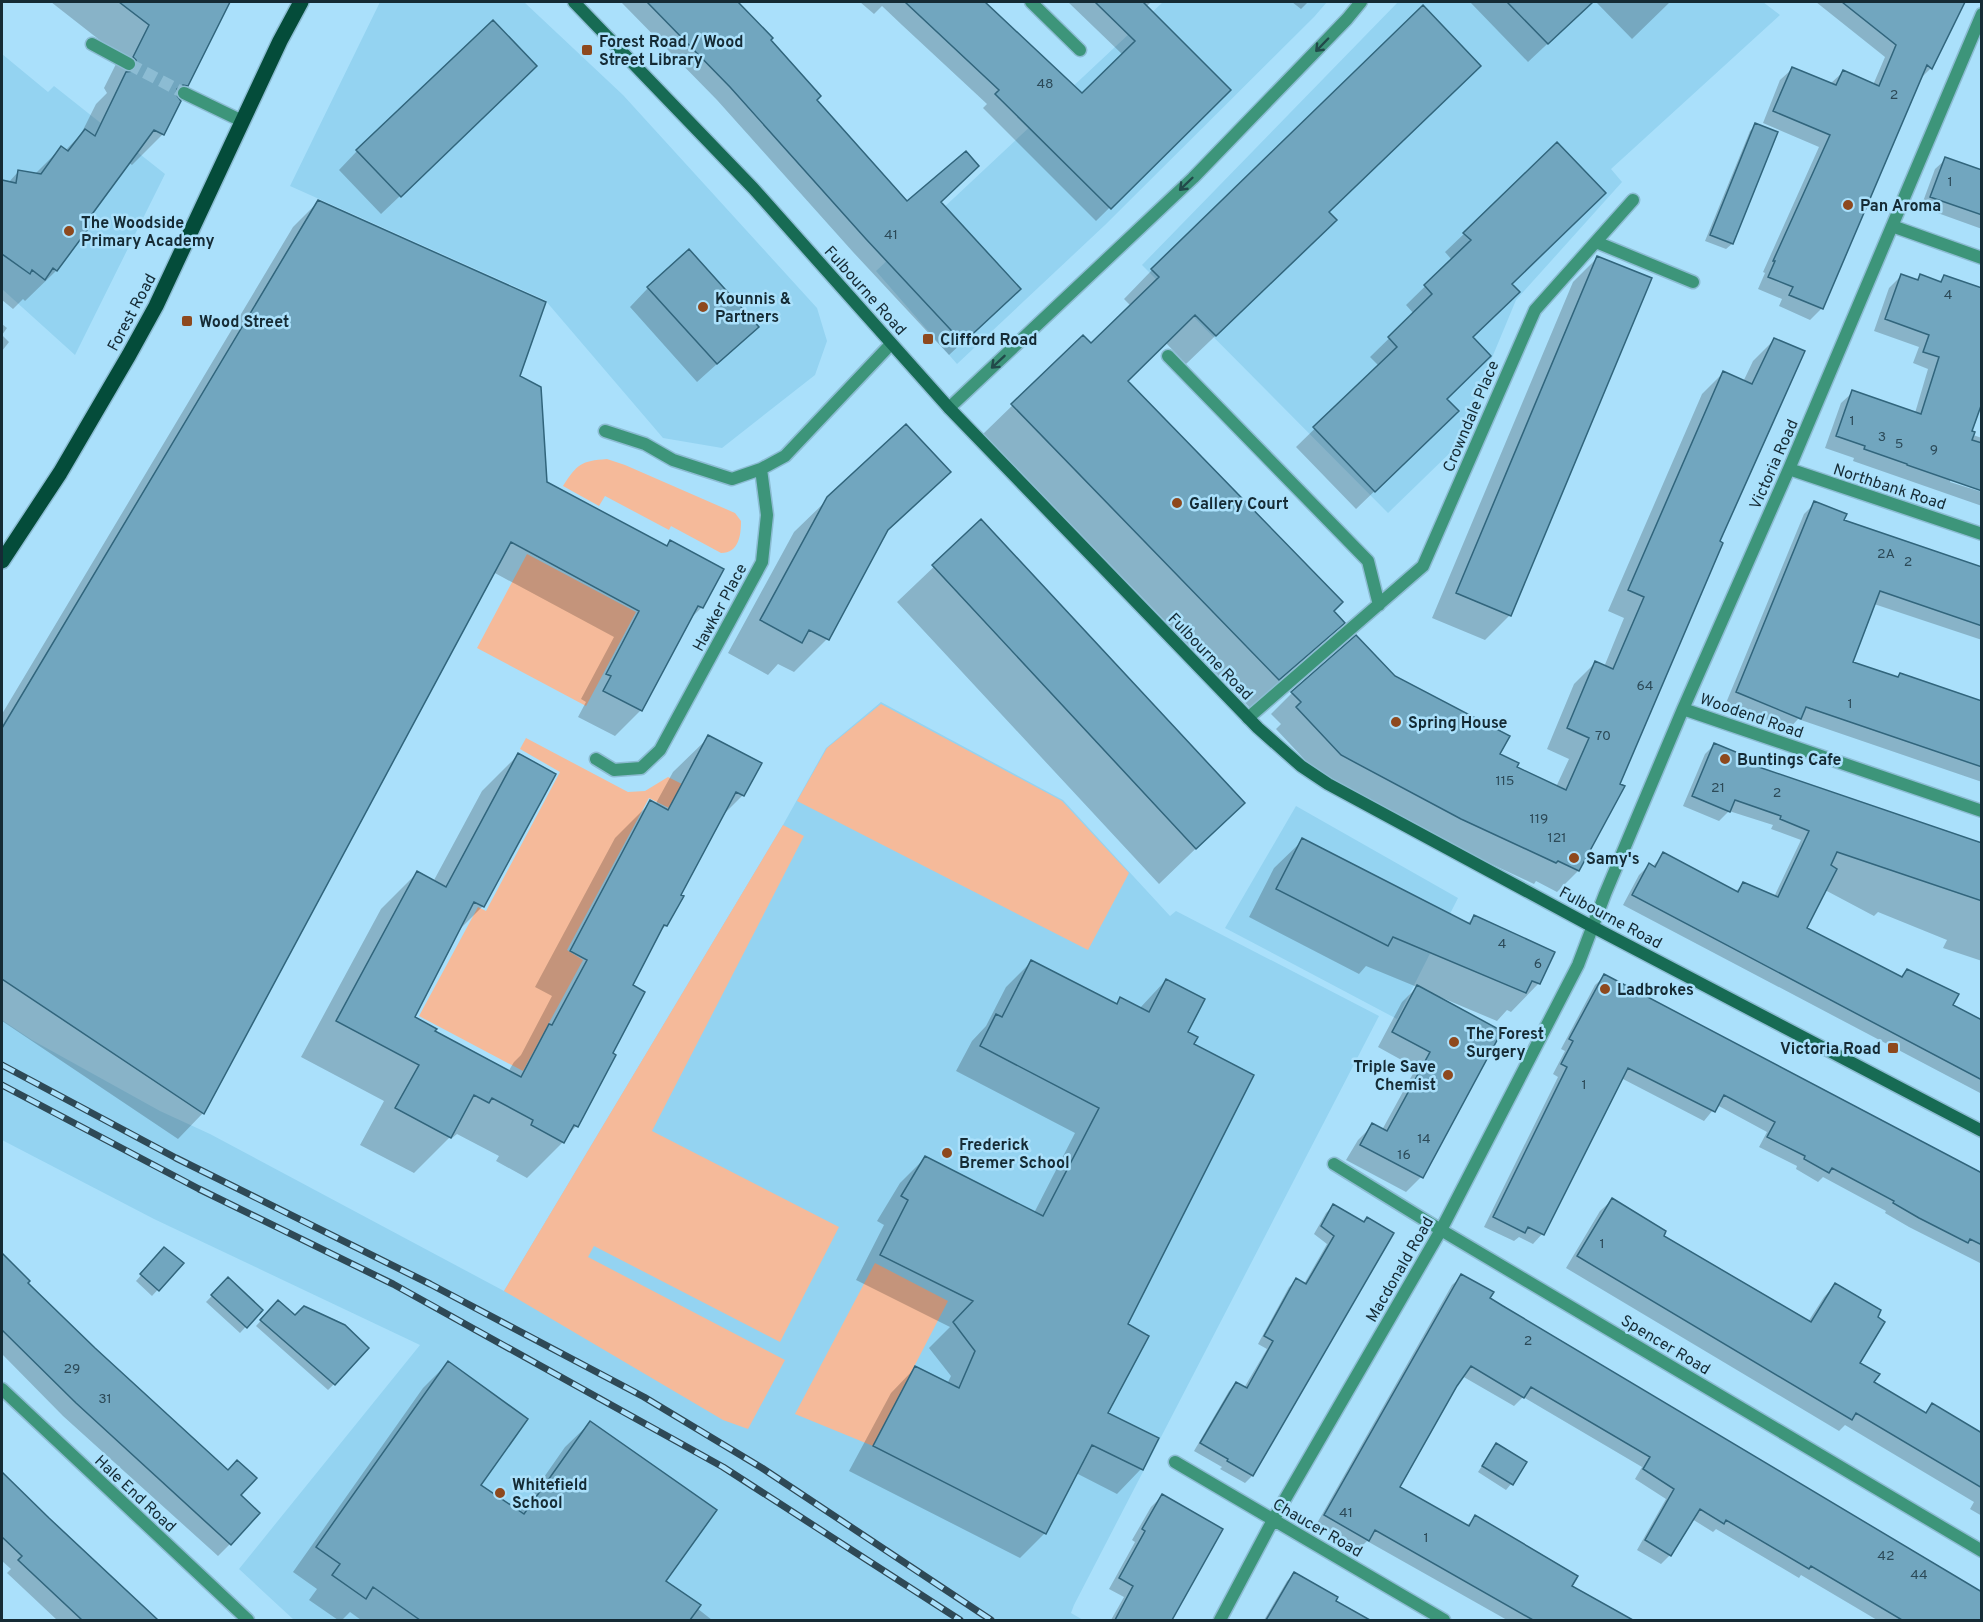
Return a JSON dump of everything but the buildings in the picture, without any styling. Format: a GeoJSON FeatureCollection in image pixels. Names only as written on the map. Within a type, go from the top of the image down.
{"type":"FeatureCollection","features":[{"type":"Feature","properties":{"kind":"main road","name":"Forest Road"},"geometry":{"type":"LineString","coordinates":[[2,561],[60,472],[161,296],[280,41],[301,2]]}},
{"type":"Feature","properties":{"kind":"main road","name":"Fulbourne Road"},"geometry":{"type":"LineString","coordinates":[[574,2],[753,188],[949,408],[1248,718],[1294,760],[1328,784],[1593,927],[1982,1131]]}},
{"type":"Feature","properties":{"kind":"street"},"geometry":{"type":"LineString","coordinates":[[1031,2],[1080,50]]}},
{"type":"Feature","properties":{"kind":"street"},"geometry":{"type":"LineString","coordinates":[[949,408],[1193,178],[1361,2]]}},
{"type":"Feature","properties":{"kind":"street","name":"Victoria Road"},"geometry":{"type":"LineString","coordinates":[[1593,927],[1683,709],[1789,469],[1982,14]]}},
{"type":"Feature","properties":{"kind":"street"},"geometry":{"type":"LineString","coordinates":[[92,44],[129,64]]}},
{"type":"Feature","properties":{"kind":"street"},"geometry":{"type":"LineString","coordinates":[[184,93],[242,121]]}},
{"type":"Feature","properties":{"kind":"street","name":"Crowndale Place"},"geometry":{"type":"LineString","coordinates":[[1248,718],[1423,566],[1534,310],[1633,200]]}},
{"type":"Feature","properties":{"kind":"street"},"geometry":{"type":"LineString","coordinates":[[1892,226],[1982,258]]}},
{"type":"Feature","properties":{"kind":"street"},"geometry":{"type":"LineString","coordinates":[[1596,242],[1693,282]]}},
{"type":"Feature","properties":{"kind":"street"},"geometry":{"type":"LineString","coordinates":[[604,431],[645,444],[673,460],[732,479],[761,469],[784,456],[891,344]]}},
{"type":"Feature","properties":{"kind":"street"},"geometry":{"type":"LineString","coordinates":[[1168,356],[1368,561],[1379,605]]}},
{"type":"Feature","properties":{"kind":"street","name":"Hawker Place"},"geometry":{"type":"LineString","coordinates":[[596,759],[614,770],[641,768],[660,750],[762,562],[767,514],[761,469]]}},
{"type":"Feature","properties":{"kind":"street","name":"Northbank Road"},"geometry":{"type":"LineString","coordinates":[[1789,469],[1982,534]]}},
{"type":"Feature","properties":{"kind":"street","name":"Woodend Road"},"geometry":{"type":"LineString","coordinates":[[1683,709],[1982,811]]}},
{"type":"Feature","properties":{"kind":"street","name":"Macdonald Road"},"geometry":{"type":"LineString","coordinates":[[1220,1620],[1273,1520],[1441,1230],[1578,965],[1593,927]]}},
{"type":"Feature","properties":{"kind":"street","name":"Spencer Road"},"geometry":{"type":"LineString","coordinates":[[1334,1164],[1441,1230],[1982,1551]]}},
{"type":"Feature","properties":{"kind":"street","name":"Hale End Road"},"geometry":{"type":"LineString","coordinates":[[2,1389],[248,1620]]}},
{"type":"Feature","properties":{"kind":"street","name":"Chaucer Road"},"geometry":{"type":"LineString","coordinates":[[1175,1462],[1444,1620]]}},
{"type":"Feature","properties":{"kind":"shaded area"},"geometry":{"type":"Polygon","coordinates":[[[380,2],[524,2],[623,95],[817,308],[827,341],[815,375],[722,448],[663,438],[545,300],[290,186],[380,2]]]}},
{"type":"Feature","properties":{"kind":"shaded area"},"geometry":{"type":"Polygon","coordinates":[[[1163,2],[1327,2],[1105,225],[957,364],[876,271],[1163,2]]]}},
{"type":"Feature","properties":{"kind":"shaded area"},"geometry":{"type":"Polygon","coordinates":[[[1398,2],[1763,2],[1780,15],[1611,169],[1622,182],[1516,300],[1454,449],[1388,513],[1142,265],[1398,2]]]}},
{"type":"Feature","properties":{"kind":"shaded area","name":"The Woodside Primary Academy"},"geometry":{"type":"Polygon","coordinates":[[[2,54],[48,92],[54,86],[165,174],[75,355],[2,289],[2,54]]]}},
{"type":"Feature","properties":{"kind":"shaded area"},"geometry":{"type":"Polygon","coordinates":[[[607,459],[735,513],[741,521],[735,547],[721,553],[671,526],[669,530],[605,496],[599,506],[563,486],[580,465],[607,459]]]}},
{"type":"Feature","properties":{"kind":"shaded area"},"geometry":{"type":"Polygon","coordinates":[[[527,554],[636,612],[586,706],[477,648],[527,554]]]}},
{"type":"Feature","properties":{"kind":"shaded area","name":"Frederick Bremer School"},"geometry":{"type":"Polygon","coordinates":[[[881,702],[1063,800],[1170,916],[1176,911],[1379,1016],[1074,1605],[1071,1613],[1083,1620],[294,1620],[239,1569],[420,1345],[154,1219],[2,1140],[2,1020],[32,1040],[160,1111],[210,1134],[504,1291],[783,825],[826,748],[881,702]]]}},
{"type":"Feature","properties":{"kind":"shaded area"},"geometry":{"type":"Polygon","coordinates":[[[881,704],[1062,801],[1129,873],[1088,950],[797,801],[827,748],[881,704]]]}},
{"type":"Feature","properties":{"kind":"shaded area"},"geometry":{"type":"Polygon","coordinates":[[[526,738],[628,792],[645,791],[668,777],[684,785],[671,809],[649,798],[567,950],[583,960],[523,1071],[419,1016],[478,907],[486,911],[560,772],[520,749],[526,738]]]}},
{"type":"Feature","properties":{"kind":"shaded area"},"geometry":{"type":"Polygon","coordinates":[[[1296,806],[1458,898],[1397,1019],[1225,928],[1296,806]]]}},
{"type":"Feature","properties":{"kind":"shaded area"},"geometry":{"type":"Polygon","coordinates":[[[783,825],[804,836],[652,1131],[839,1227],[780,1342],[594,1246],[588,1257],[785,1360],[748,1429],[723,1420],[504,1291],[783,825]]]}},
{"type":"Feature","properties":{"kind":"shaded area"},"geometry":{"type":"Polygon","coordinates":[[[875,1263],[948,1301],[873,1446],[795,1414],[875,1263]]]}},
{"type":"Feature","properties":{"kind":"tunnel"},"geometry":{"type":"LineString","coordinates":[[129,64],[184,93]]}},
{"type":"Feature","properties":{"kind":"railway"},"geometry":{"type":"LineString","coordinates":[[2,1065],[176,1158],[430,1284],[644,1397],[762,1468],[991,1620]]}},
{"type":"Feature","properties":{"kind":"railway"},"geometry":{"type":"LineString","coordinates":[[2,1085],[199,1189],[393,1284],[723,1467],[960,1620]]}},
{"type":"Feature","properties":{"kind":"place","name":"Forest Road / Wood Street Library"},"geometry":{"type":"Point","coordinates":[587,50]}},
{"type":"Feature","properties":{"kind":"place","name":"Pan Aroma"},"geometry":{"type":"Point","coordinates":[1848,205]}},
{"type":"Feature","properties":{"kind":"place","name":"The Woodside Primary Academy"},"geometry":{"type":"Point","coordinates":[69,231]}},
{"type":"Feature","properties":{"kind":"place","name":"Kounnis & Partners"},"geometry":{"type":"Point","coordinates":[703,307]}},
{"type":"Feature","properties":{"kind":"place","name":"Wood Street"},"geometry":{"type":"Point","coordinates":[187,321]}},
{"type":"Feature","properties":{"kind":"place","name":"Clifford Road"},"geometry":{"type":"Point","coordinates":[928,339]}},
{"type":"Feature","properties":{"kind":"place","name":"Gallery Court"},"geometry":{"type":"Point","coordinates":[1177,503]}},
{"type":"Feature","properties":{"kind":"place","name":"Spring House"},"geometry":{"type":"Point","coordinates":[1396,722]}},
{"type":"Feature","properties":{"kind":"place","name":"Buntings Cafe"},"geometry":{"type":"Point","coordinates":[1725,759]}},
{"type":"Feature","properties":{"kind":"place","name":"Samy's"},"geometry":{"type":"Point","coordinates":[1574,858]}},
{"type":"Feature","properties":{"kind":"place","name":"Ladbrokes"},"geometry":{"type":"Point","coordinates":[1605,989]}},
{"type":"Feature","properties":{"kind":"place","name":"The Forest Surgery"},"geometry":{"type":"Point","coordinates":[1454,1042]}},
{"type":"Feature","properties":{"kind":"place","name":"Victoria Road"},"geometry":{"type":"Point","coordinates":[1893,1048]}},
{"type":"Feature","properties":{"kind":"place","name":"Triple Save Chemist"},"geometry":{"type":"Point","coordinates":[1448,1075]}},
{"type":"Feature","properties":{"kind":"place","name":"Frederick Bremer School"},"geometry":{"type":"Point","coordinates":[947,1153]}},
{"type":"Feature","properties":{"kind":"place","name":"Whitefield School"},"geometry":{"type":"Point","coordinates":[500,1493]}}]}
